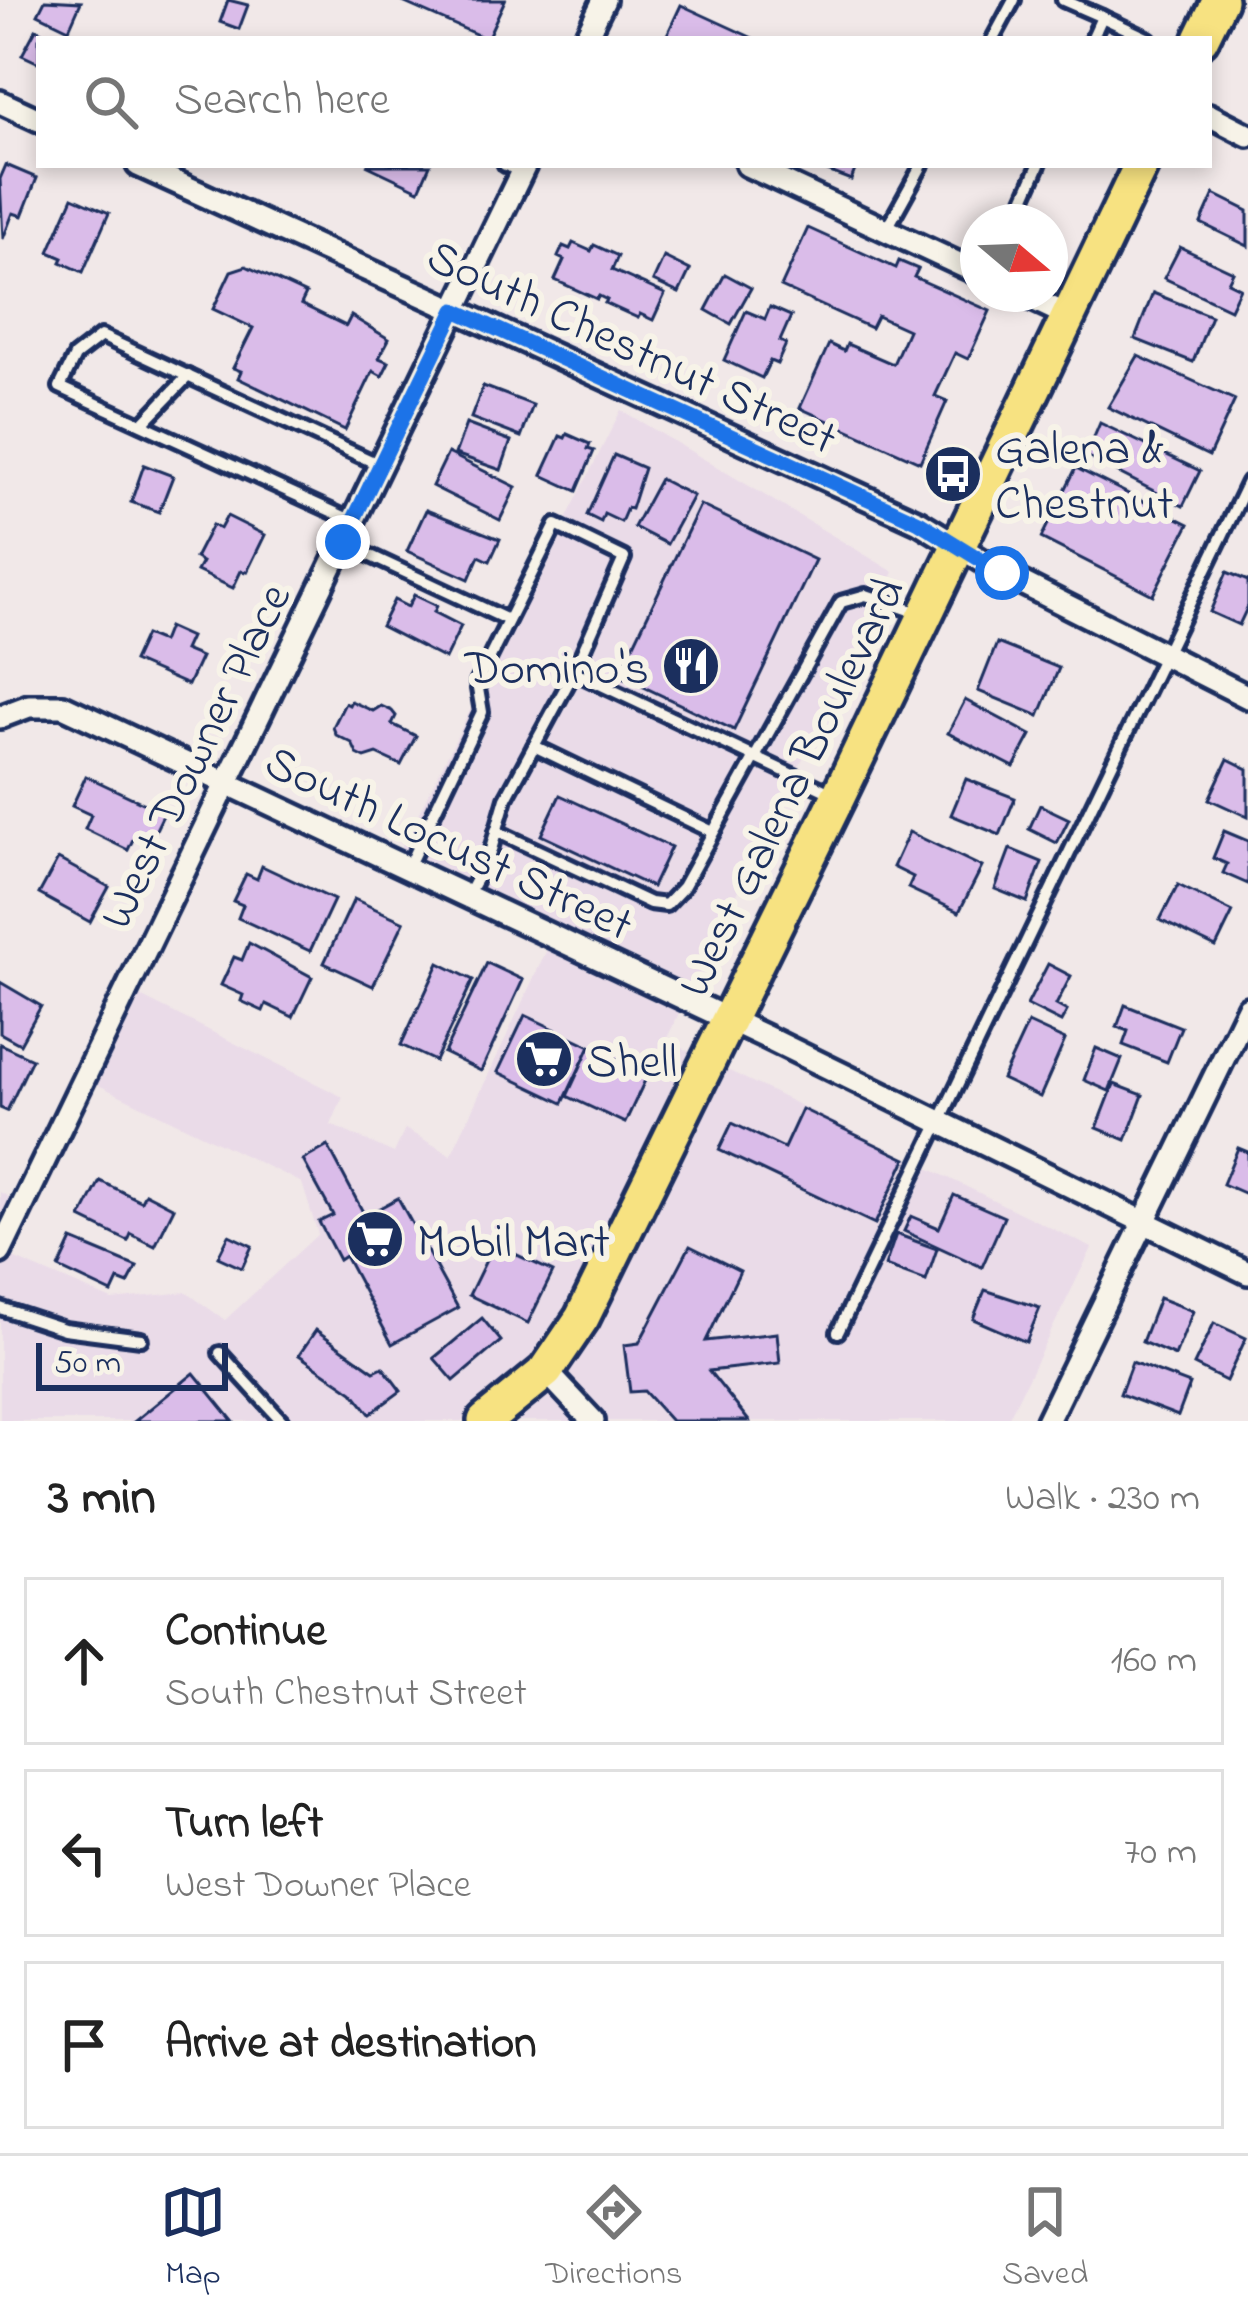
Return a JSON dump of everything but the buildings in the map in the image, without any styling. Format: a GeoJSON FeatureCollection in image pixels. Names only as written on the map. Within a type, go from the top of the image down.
{"type":"FeatureCollection","features":[{"type":"Feature","properties":{"kind":"main road"},"geometry":{"type":"LineString","coordinates":[[1202,36],[1220,0]]}},
{"type":"Feature","properties":{"kind":"main road","name":"West Galena Boulevard"},"geometry":{"type":"LineString","coordinates":[[485,1421],[546,1370],[582,1318],[1140,168]]}},
{"type":"Feature","properties":{"kind":"street"},"geometry":{"type":"LineString","coordinates":[[586,36],[604,0]]}},
{"type":"Feature","properties":{"kind":"street"},"geometry":{"type":"LineString","coordinates":[[0,102],[36,119]]}},
{"type":"Feature","properties":{"kind":"street"},"geometry":{"type":"LineString","coordinates":[[1212,117],[1248,135]]}},
{"type":"Feature","properties":{"kind":"street","name":"South Chestnut Street"},"geometry":{"type":"LineString","coordinates":[[145,168],[919,522],[957,549],[1248,697]]}},
{"type":"Feature","properties":{"kind":"street","name":"West Downer Place"},"geometry":{"type":"LineString","coordinates":[[3,1236],[455,310],[517,168]]}},
{"type":"Feature","properties":{"kind":"street"},"geometry":{"type":"LineString","coordinates":[[753,168],[960,265]]}},
{"type":"Feature","properties":{"kind":"street"},"geometry":{"type":"LineString","coordinates":[[1060,312],[1069,316]]}},
{"type":"Feature","properties":{"kind":"street","name":"South Locust Street"},"geometry":{"type":"LineString","coordinates":[[0,717],[29,706],[63,706],[940,1120],[1248,1273]]}},
{"type":"Feature","properties":{"kind":"street"},"geometry":{"type":"LineString","coordinates":[[1046,1421],[1248,1008]]}},
{"type":"Feature","properties":{"kind":"street"},"geometry":{"type":"LineString","coordinates":[[546,1370],[593,1421]]}},
{"type":"Feature","properties":{"kind":"lane"},"geometry":{"type":"LineString","coordinates":[[995,36],[1014,0]]}},
{"type":"Feature","properties":{"kind":"lane"},"geometry":{"type":"LineString","coordinates":[[1063,0],[1143,36]]}},
{"type":"Feature","properties":{"kind":"lane"},"geometry":{"type":"LineString","coordinates":[[1093,36],[1102,17]]}},
{"type":"Feature","properties":{"kind":"lane"},"geometry":{"type":"LineString","coordinates":[[886,230],[920,168]]}},
{"type":"Feature","properties":{"kind":"lane"},"geometry":{"type":"LineString","coordinates":[[1022,204],[1038,168]]}},
{"type":"Feature","properties":{"kind":"lane"},"geometry":{"type":"LineString","coordinates":[[353,521],[60,387],[75,356],[101,336],[380,465]]}},
{"type":"Feature","properties":{"kind":"lane"},"geometry":{"type":"LineString","coordinates":[[142,424],[188,376]]}},
{"type":"Feature","properties":{"kind":"lane"},"geometry":{"type":"LineString","coordinates":[[838,1332],[1248,482]]}},
{"type":"Feature","properties":{"kind":"lane"},"geometry":{"type":"LineString","coordinates":[[408,867],[482,712],[477,683],[556,525],[624,558],[574,671],[506,797],[490,853],[467,896]]}},
{"type":"Feature","properties":{"kind":"lane"},"geometry":{"type":"LineString","coordinates":[[343,542],[508,620]]}},
{"type":"Feature","properties":{"kind":"lane"},"geometry":{"type":"LineString","coordinates":[[496,831],[650,903],[666,905],[683,886],[841,602],[866,595],[924,614]]}},
{"type":"Feature","properties":{"kind":"lane"},"geometry":{"type":"LineString","coordinates":[[574,671],[838,796]]}},
{"type":"Feature","properties":{"kind":"lane"},"geometry":{"type":"LineString","coordinates":[[534,746],[713,832]]}},
{"type":"Feature","properties":{"kind":"lane"},"geometry":{"type":"LineString","coordinates":[[0,1308],[64,1329],[141,1339]]}},
{"type":"Feature","properties":{"kind":"lane"},"geometry":{"type":"LineString","coordinates":[[220,1354],[282,1421]]}},
{"type":"Feature","properties":{"kind":"shaded area"},"geometry":{"type":"Polygon","coordinates":[[[621,410],[894,572],[666,1040],[1092,1248],[1007,1421],[0,1421],[0,1192],[28,1208],[6,1255],[112,1300],[186,1292],[225,1320],[318,1234],[302,1183],[88,1080],[132,992],[343,1097],[331,1125],[394,1153],[405,1129],[451,1155],[550,943],[392,866],[621,410]]]}},
{"type":"Feature","properties":{"kind":"place","name":"Galena & Chestnut"},"geometry":{"type":"Point","coordinates":[953,474]}},
{"type":"Feature","properties":{"kind":"place","name":"Domino's"},"geometry":{"type":"Point","coordinates":[691,666]}},
{"type":"Feature","properties":{"kind":"place","name":"Shell"},"geometry":{"type":"Point","coordinates":[544,1059]}},
{"type":"Feature","properties":{"kind":"place","name":"Mobil Mart"},"geometry":{"type":"Point","coordinates":[375,1239]}},
{"type":"Feature","properties":{"kind":"route"},"geometry":{"type":"LineString","coordinates":[[343,542],[455,310],[919,522],[1002,573]]}}]}
